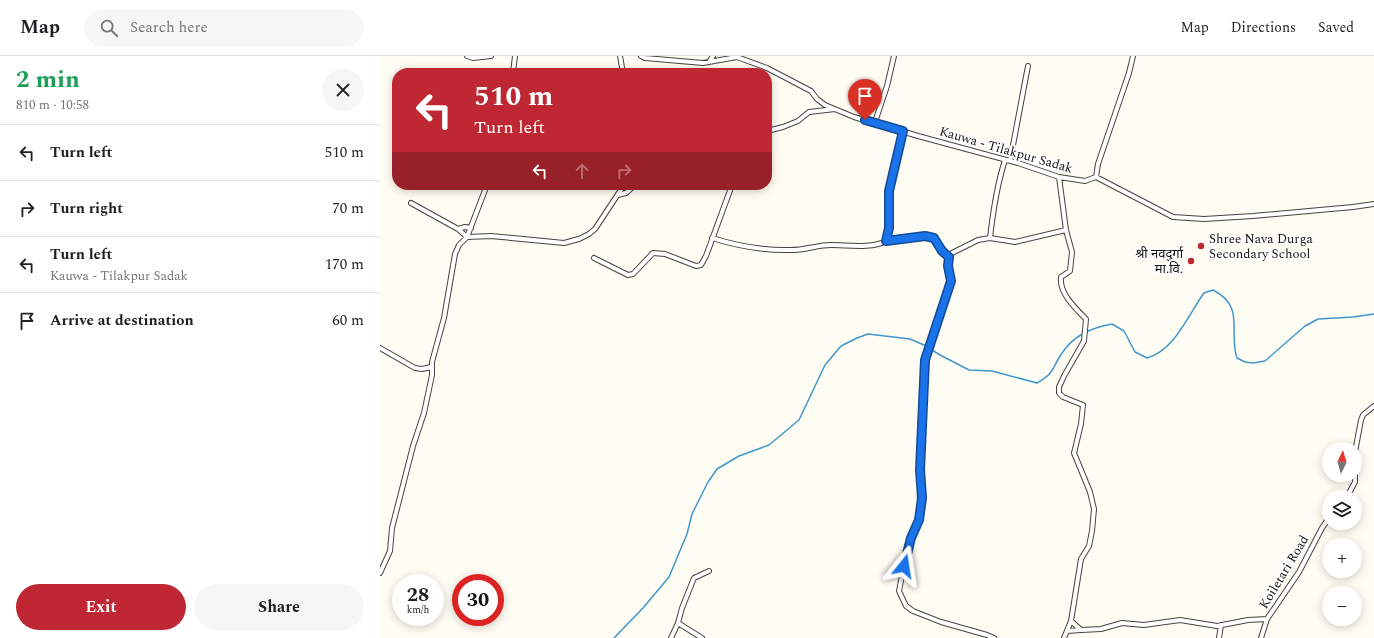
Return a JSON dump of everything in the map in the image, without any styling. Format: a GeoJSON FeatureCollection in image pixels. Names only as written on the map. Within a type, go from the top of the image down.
{"type":"FeatureCollection","features":[{"type":"Feature","properties":{"kind":"street"},"geometry":{"type":"LineString","coordinates":[[468,56],[473,58],[491,56]]}},
{"type":"Feature","properties":{"kind":"street"},"geometry":{"type":"LineString","coordinates":[[513,68],[514,56]]}},
{"type":"Feature","properties":{"kind":"street"},"geometry":{"type":"LineString","coordinates":[[620,56],[622,68]]}},
{"type":"Feature","properties":{"kind":"street","name":"Kauwa - Tilakpur Sadak"},"geometry":{"type":"LineString","coordinates":[[641,56],[645,58],[695,62],[709,62],[737,57],[767,68]]}},
{"type":"Feature","properties":{"kind":"street"},"geometry":{"type":"LineString","coordinates":[[709,62],[713,56]]}},
{"type":"Feature","properties":{"kind":"street"},"geometry":{"type":"LineString","coordinates":[[875,122],[887,86],[894,56]]}},
{"type":"Feature","properties":{"kind":"street"},"geometry":{"type":"LineString","coordinates":[[1133,56],[1098,164],[1096,177],[1173,216],[1204,219],[1252,216],[1374,204]]}},
{"type":"Feature","properties":{"kind":"street"},"geometry":{"type":"LineString","coordinates":[[1010,161],[1028,66]]}},
{"type":"Feature","properties":{"kind":"street","name":"Kauwa - Tilakpur Sadak"},"geometry":{"type":"LineString","coordinates":[[772,71],[810,91],[825,105],[854,117],[1010,161],[1059,177],[1085,181],[1096,177]]}},
{"type":"Feature","properties":{"kind":"street"},"geometry":{"type":"LineString","coordinates":[[772,130],[798,121],[809,112],[836,109]]}},
{"type":"Feature","properties":{"kind":"street"},"geometry":{"type":"LineString","coordinates":[[886,241],[889,228],[889,191],[903,131]]}},
{"type":"Feature","properties":{"kind":"street"},"geometry":{"type":"LineString","coordinates":[[990,238],[993,207],[1005,160]]}},
{"type":"Feature","properties":{"kind":"street"},"geometry":{"type":"LineString","coordinates":[[1059,177],[1066,230],[1072,252],[1070,271],[1061,277],[1060,285],[1076,308],[1086,319],[1084,341],[1059,386],[1059,393],[1063,397],[1083,405],[1082,424],[1074,453],[1090,492],[1094,509],[1089,546],[1081,559],[1071,621],[1064,638]]}},
{"type":"Feature","properties":{"kind":"street"},"geometry":{"type":"LineString","coordinates":[[380,573],[390,551],[392,528],[413,446],[424,413],[432,375],[431,367],[444,318],[455,254],[459,245],[467,237],[485,190]]}},
{"type":"Feature","properties":{"kind":"street"},"geometry":{"type":"LineString","coordinates":[[411,203],[458,229],[467,237],[491,236],[564,243],[579,240],[595,229],[621,190]]}},
{"type":"Feature","properties":{"kind":"street"},"geometry":{"type":"LineString","coordinates":[[618,195],[626,193],[629,190]]}},
{"type":"Feature","properties":{"kind":"street"},"geometry":{"type":"LineString","coordinates":[[594,258],[628,275],[633,274],[653,252],[665,254],[696,266],[701,265],[704,261],[730,190]]}},
{"type":"Feature","properties":{"kind":"street"},"geometry":{"type":"LineString","coordinates":[[458,229],[465,227],[471,228]]}},
{"type":"Feature","properties":{"kind":"street"},"geometry":{"type":"LineString","coordinates":[[994,638],[987,634],[941,622],[913,611],[906,606],[899,591],[908,549],[919,520],[922,498],[920,470],[925,360],[951,281],[948,266],[949,257],[952,253],[978,240],[990,238],[1015,242],[1066,230]]}},
{"type":"Feature","properties":{"kind":"street"},"geometry":{"type":"LineString","coordinates":[[712,238],[743,246],[768,250],[791,250],[832,245],[858,246],[882,244],[886,241],[930,236],[934,238],[942,251],[949,257]]}},
{"type":"Feature","properties":{"kind":"street"},"geometry":{"type":"LineString","coordinates":[[380,348],[415,368],[422,369],[431,367]]}},
{"type":"Feature","properties":{"kind":"street"},"geometry":{"type":"LineString","coordinates":[[1357,442],[1363,415],[1374,406]]}},
{"type":"Feature","properties":{"kind":"street","name":"Koiletari Road"},"geometry":{"type":"LineString","coordinates":[[1261,638],[1267,619],[1299,572],[1322,528]]}},
{"type":"Feature","properties":{"kind":"street"},"geometry":{"type":"LineString","coordinates":[[671,638],[694,578],[709,571]]}},
{"type":"Feature","properties":{"kind":"street"},"geometry":{"type":"LineString","coordinates":[[1067,631],[1101,629],[1122,623],[1144,625],[1180,620],[1217,626],[1248,620],[1267,619]]}},
{"type":"Feature","properties":{"kind":"street"},"geometry":{"type":"LineString","coordinates":[[1071,621],[1081,630]]}},
{"type":"Feature","properties":{"kind":"street"},"geometry":{"type":"LineString","coordinates":[[678,623],[702,638]]}},
{"type":"Feature","properties":{"kind":"street"},"geometry":{"type":"LineString","coordinates":[[1219,638],[1221,625]]}},
{"type":"Feature","properties":{"kind":"waterway"},"geometry":{"type":"LineString","coordinates":[[614,638],[643,608],[669,577],[687,534],[692,514],[708,482],[717,469],[739,456],[769,445],[799,420],[825,365],[841,346],[857,338],[868,334],[910,339],[924,345],[969,370],[992,371],[1037,383],[1050,373],[1062,353],[1072,341],[1090,330],[1112,324],[1124,331],[1135,352],[1147,358],[1157,354],[1165,348],[1180,331],[1204,293],[1213,290],[1223,297],[1233,312],[1234,338],[1237,358],[1245,362],[1253,363],[1265,361],[1305,326],[1318,319],[1374,314]]}},
{"type":"Feature","properties":{"kind":"place","name":"Shree Nava Durga Secondary School"},"geometry":{"type":"Point","coordinates":[1201,246]}},
{"type":"Feature","properties":{"kind":"place","name":"श्री नवदुर्गा मा.वि."},"geometry":{"type":"Point","coordinates":[1191,261]}},
{"type":"Feature","properties":{"kind":"route"},"geometry":{"type":"LineString","coordinates":[[865,120],[903,131],[889,191],[889,228],[888,238],[886,241],[930,236],[934,238],[942,251],[949,257],[948,266],[951,281],[925,360],[920,470],[922,498],[919,520],[911,538],[904,566]]}}]}
